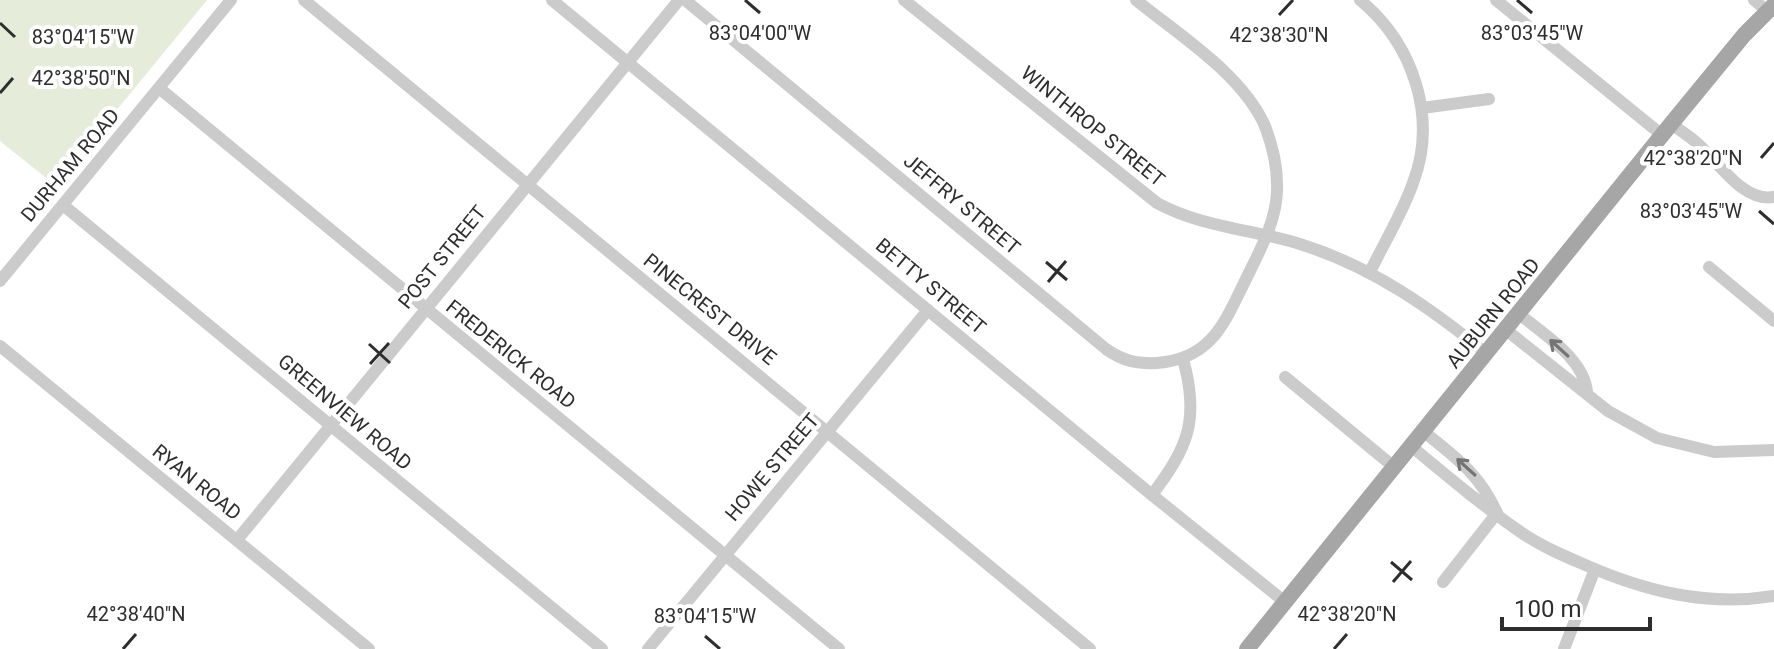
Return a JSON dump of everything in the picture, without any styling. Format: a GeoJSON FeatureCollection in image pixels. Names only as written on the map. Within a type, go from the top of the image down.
{"type":"FeatureCollection","features":[{"type":"Feature","properties":{"kind":"main road","name":"AUBURN ROAD"},"geometry":{"type":"LineString","coordinates":[[1247,649],[1765,5]]}},
{"type":"Feature","properties":{"kind":"street","name":"DURHAM ROAD"},"geometry":{"type":"LineString","coordinates":[[0,281],[231,0]]}},
{"type":"Feature","properties":{"kind":"street","name":"PINECREST DRIVE"},"geometry":{"type":"LineString","coordinates":[[304,0],[1090,649]]}},
{"type":"Feature","properties":{"kind":"street","name":"BETTY STREET"},"geometry":{"type":"LineString","coordinates":[[552,0],[1285,602]]}},
{"type":"Feature","properties":{"kind":"street","name":"POST STREET"},"geometry":{"type":"LineString","coordinates":[[237,540],[679,0]]}},
{"type":"Feature","properties":{"kind":"street","name":"JEFFRY STREET"},"geometry":{"type":"LineString","coordinates":[[685,0],[1106,349],[1121,359],[1137,363],[1183,359]]}},
{"type":"Feature","properties":{"kind":"street","name":"WINTHROP STREET"},"geometry":{"type":"LineString","coordinates":[[904,0],[1157,203],[1203,223],[1267,234],[1306,246],[1370,272],[1425,305],[1487,354]]}},
{"type":"Feature","properties":{"kind":"street"},"geometry":{"type":"LineString","coordinates":[[1136,0],[1238,86],[1258,113],[1273,152],[1277,179],[1276,205],[1267,234],[1221,328],[1198,352],[1183,359],[1190,398],[1186,441],[1175,464],[1152,495]]}},
{"type":"Feature","properties":{"kind":"street"},"geometry":{"type":"LineString","coordinates":[[1360,0],[1383,21],[1399,43],[1416,81],[1422,108],[1422,145],[1413,183],[1370,272]]}},
{"type":"Feature","properties":{"kind":"street"},"geometry":{"type":"LineString","coordinates":[[1496,0],[1667,129],[1700,145],[1711,160],[1751,194],[1759,198],[1774,197]]}},
{"type":"Feature","properties":{"kind":"street","name":"FREDERICK ROAD"},"geometry":{"type":"LineString","coordinates":[[159,88],[839,649]]}},
{"type":"Feature","properties":{"kind":"street"},"geometry":{"type":"LineString","coordinates":[[1422,108],[1489,99]]}},
{"type":"Feature","properties":{"kind":"street","name":"GREENVIEW ROAD"},"geometry":{"type":"LineString","coordinates":[[63,205],[602,649]]}},
{"type":"Feature","properties":{"kind":"street"},"geometry":{"type":"LineString","coordinates":[[1709,267],[1774,321]]}},
{"type":"Feature","properties":{"kind":"street","name":"HOWE STREET"},"geometry":{"type":"LineString","coordinates":[[648,649],[928,310]]}},
{"type":"Feature","properties":{"kind":"street"},"geometry":{"type":"LineString","coordinates":[[1518,313],[1576,365],[1586,381],[1587,392]]}},
{"type":"Feature","properties":{"kind":"street"},"geometry":{"type":"LineString","coordinates":[[1505,329],[1608,411],[1657,438],[1714,452],[1774,450]]}},
{"type":"Feature","properties":{"kind":"street","name":"RYAN ROAD"},"geometry":{"type":"LineString","coordinates":[[0,346],[369,649]]}},
{"type":"Feature","properties":{"kind":"street"},"geometry":{"type":"LineString","coordinates":[[1285,377],[1394,467]]}},
{"type":"Feature","properties":{"kind":"street"},"geometry":{"type":"LineString","coordinates":[[1423,431],[1474,474],[1497,513]]}},
{"type":"Feature","properties":{"kind":"street"},"geometry":{"type":"LineString","coordinates":[[1411,446],[1523,534],[1595,569],[1673,595],[1718,599],[1774,596]]}},
{"type":"Feature","properties":{"kind":"street"},"geometry":{"type":"LineString","coordinates":[[1443,582],[1497,513]]}},
{"type":"Feature","properties":{"kind":"street"},"geometry":{"type":"LineString","coordinates":[[1564,649],[1595,569]]}},
{"type":"Feature","properties":{"kind":"green space"},"geometry":{"type":"Polygon","coordinates":[[[0,0],[207,0],[55,185],[0,141],[0,0]]]}}]}
